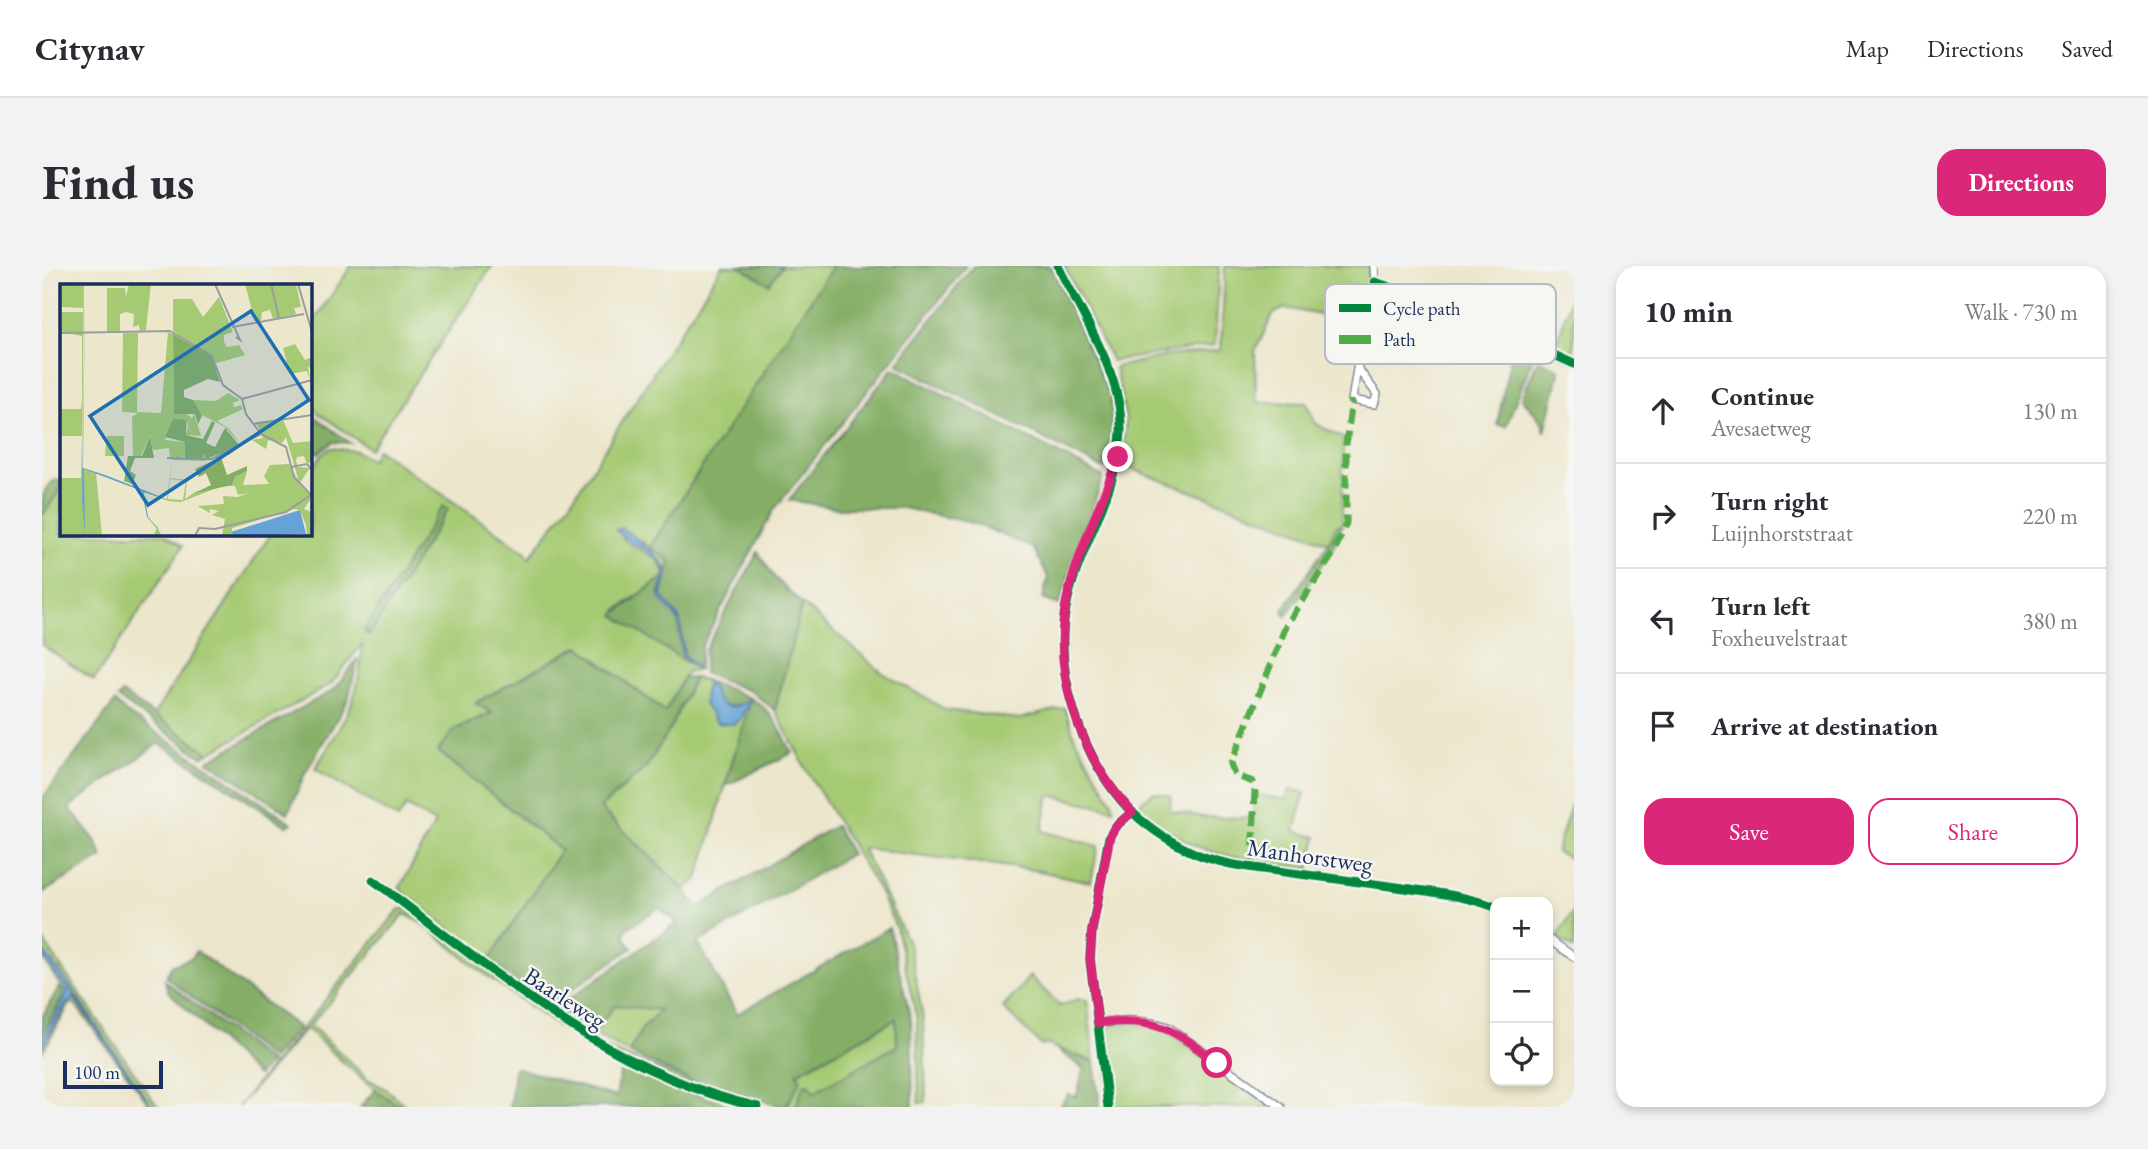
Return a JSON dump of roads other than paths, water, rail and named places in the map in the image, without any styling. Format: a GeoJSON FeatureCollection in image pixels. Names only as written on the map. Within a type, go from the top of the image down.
{"type":"FeatureCollection","features":[{"type":"Feature","properties":{"kind":"street","name":"Manhorstweg"},"geometry":{"type":"LineString","coordinates":[[1058,266],[1108,368],[1117,396],[1121,431],[1118,457],[1065,609],[1065,664],[1089,751],[1132,812],[1167,839],[1218,861],[1448,894],[1490,906]]}},
{"type":"Feature","properties":{"kind":"street"},"geometry":{"type":"LineString","coordinates":[[1374,266],[1375,282],[1381,284]]}},
{"type":"Feature","properties":{"kind":"street"},"geometry":{"type":"LineString","coordinates":[[1556,356],[1574,364]]}},
{"type":"Feature","properties":{"kind":"street"},"geometry":{"type":"LineString","coordinates":[[1358,369],[1377,394],[1374,404],[1352,400],[1359,364]]}},
{"type":"Feature","properties":{"kind":"street"},"geometry":{"type":"LineString","coordinates":[[1108,1107],[1090,959],[1092,930],[1110,836],[1115,827],[1132,812]]}},
{"type":"Feature","properties":{"kind":"street","name":"Baarleweg"},"geometry":{"type":"LineString","coordinates":[[373,880],[494,973],[595,1041],[672,1081],[758,1107]]}},
{"type":"Feature","properties":{"kind":"street"},"geometry":{"type":"LineString","coordinates":[[1553,942],[1574,957]]}},
{"type":"Feature","properties":{"kind":"street"},"geometry":{"type":"LineString","coordinates":[[1098,1023],[1150,1021],[1168,1027],[1281,1107]]}},
{"type":"Feature","properties":{"kind":"water"},"geometry":{"type":"Polygon","coordinates":[[[622,529],[648,548],[665,567],[667,576],[662,595],[680,620],[684,655],[698,670],[682,656],[679,622],[660,597],[666,575],[664,567],[653,555],[616,530],[622,529]]]}},
{"type":"Feature","properties":{"kind":"water"},"geometry":{"type":"Polygon","coordinates":[[[711,685],[717,699],[725,706],[736,706],[751,698],[740,719],[734,724],[717,723],[704,704],[705,687],[711,685]]]}},
{"type":"Feature","properties":{"kind":"water"},"geometry":{"type":"Polygon","coordinates":[[[42,948],[152,1107],[74,998],[66,1004],[42,1048],[42,1041],[68,992],[42,954],[42,948]]]}}]}
